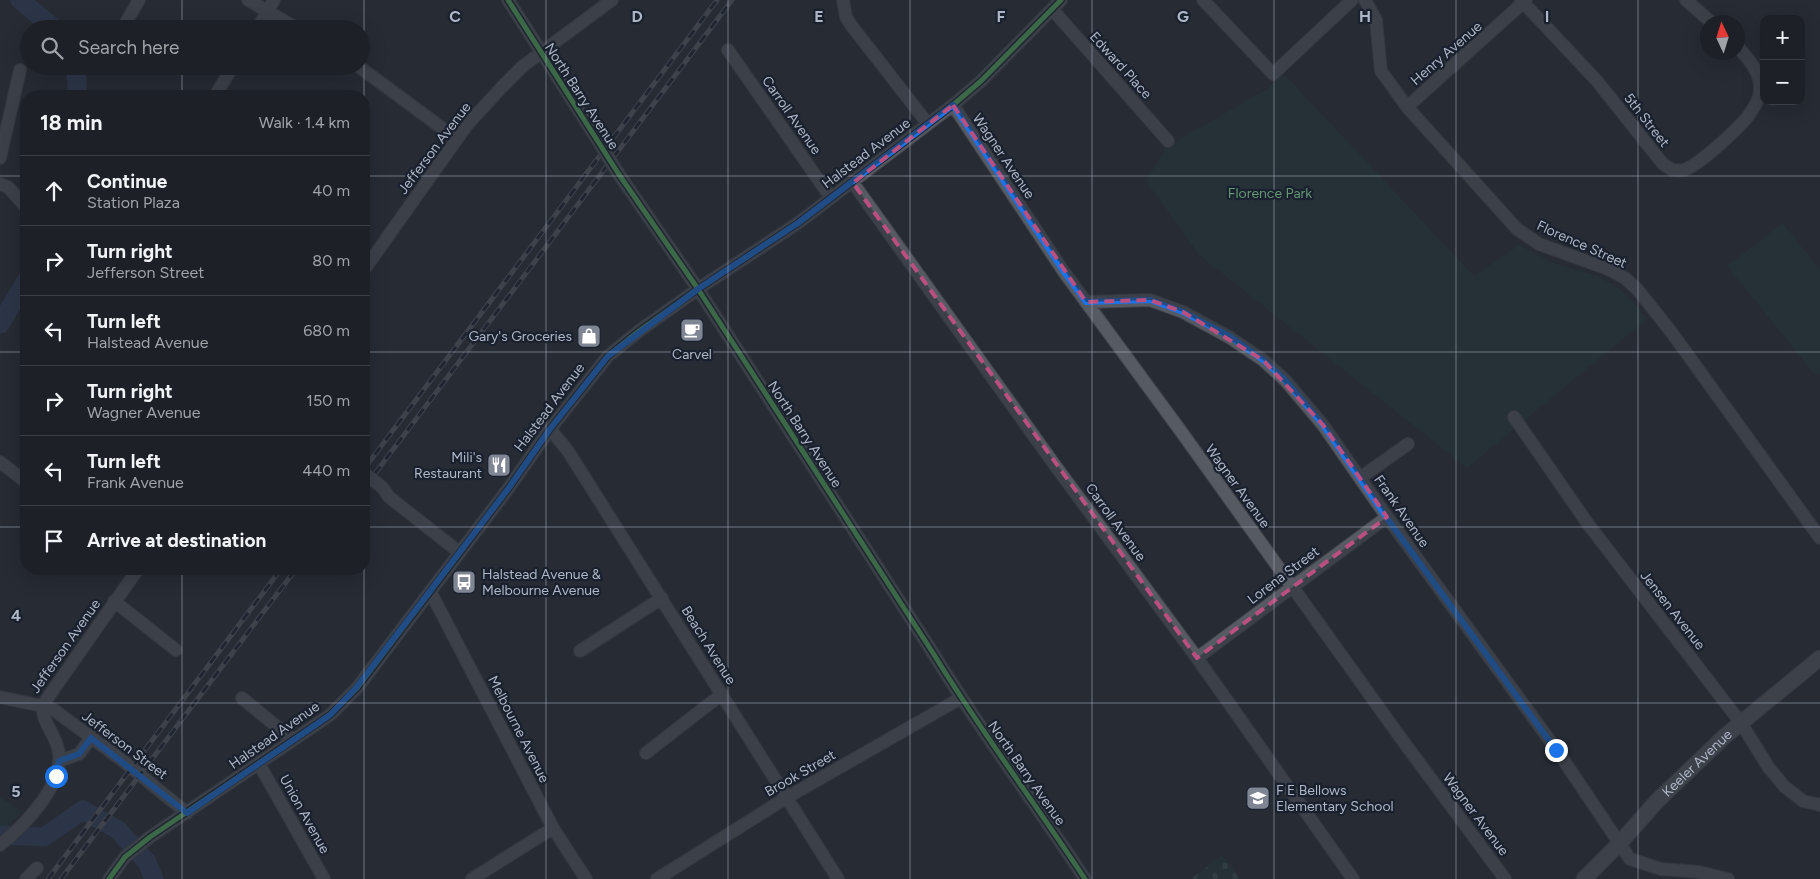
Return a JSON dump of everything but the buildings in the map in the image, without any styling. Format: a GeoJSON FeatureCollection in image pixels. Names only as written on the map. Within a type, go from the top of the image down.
{"type":"FeatureCollection","features":[{"type":"Feature","properties":{"kind":"main road","name":"Keeler Avenue"},"geometry":{"type":"LineString","coordinates":[[1584,879],[1619,844],[1657,800],[1741,723],[1820,658]]}},
{"type":"Feature","properties":{"kind":"street"},"geometry":{"type":"LineString","coordinates":[[127,20],[139,0]]}},
{"type":"Feature","properties":{"kind":"street"},"geometry":{"type":"LineString","coordinates":[[248,0],[282,20]]}},
{"type":"Feature","properties":{"kind":"street"},"geometry":{"type":"LineString","coordinates":[[262,20],[274,0]]}},
{"type":"Feature","properties":{"kind":"street","name":"North Barry Avenue"},"geometry":{"type":"LineString","coordinates":[[508,0],[618,173],[698,289],[961,698],[1041,812],[1085,879]]}},
{"type":"Feature","properties":{"kind":"street","name":"Jefferson Avenue"},"geometry":{"type":"LineString","coordinates":[[370,262],[467,125],[501,88],[523,66],[612,0]]}},
{"type":"Feature","properties":{"kind":"street"},"geometry":{"type":"LineString","coordinates":[[843,0],[846,17],[851,25],[928,124]]}},
{"type":"Feature","properties":{"kind":"street","name":"Halstead Avenue"},"geometry":{"type":"LineString","coordinates":[[109,879],[125,857],[150,837],[330,715],[356,688],[550,429],[608,356],[698,289],[798,223],[853,183],[953,105],[981,81],[1061,0]]}},
{"type":"Feature","properties":{"kind":"street"},"geometry":{"type":"LineString","coordinates":[[1203,0],[1273,74],[1352,0]]}},
{"type":"Feature","properties":{"kind":"street","name":"Florence Street"},"geometry":{"type":"LineString","coordinates":[[1365,0],[1376,20],[1381,71],[1406,107],[1517,230],[1539,244],[1608,269],[1625,278],[1638,290],[1672,332],[1820,538]]}},
{"type":"Feature","properties":{"kind":"street"},"geometry":{"type":"LineString","coordinates":[[1688,0],[1704,15]]}},
{"type":"Feature","properties":{"kind":"street","name":"Henry Avenue"},"geometry":{"type":"LineString","coordinates":[[1406,107],[1524,1]]}},
{"type":"Feature","properties":{"kind":"street","name":"5th Street"},"geometry":{"type":"LineString","coordinates":[[1524,1],[1597,81],[1663,164],[1672,170],[1686,169],[1711,152],[1751,112],[1759,97],[1760,90],[1757,71],[1745,56]]}},
{"type":"Feature","properties":{"kind":"street","name":"Edward Place"},"geometry":{"type":"LineString","coordinates":[[1052,9],[1168,141]]}},
{"type":"Feature","properties":{"kind":"street","name":"Carroll Avenue"},"geometry":{"type":"LineString","coordinates":[[728,50],[831,198]]}},
{"type":"Feature","properties":{"kind":"street"},"geometry":{"type":"LineString","coordinates":[[0,158],[20,70]]}},
{"type":"Feature","properties":{"kind":"street"},"geometry":{"type":"LineString","coordinates":[[219,90],[228,75]]}},
{"type":"Feature","properties":{"kind":"street"},"geometry":{"type":"LineString","coordinates":[[370,75],[457,139]]}},
{"type":"Feature","properties":{"kind":"street","name":"Wagner Avenue"},"geometry":{"type":"LineString","coordinates":[[953,105],[1064,272],[1505,879]]}},
{"type":"Feature","properties":{"kind":"street","name":"Carroll Avenue"},"geometry":{"type":"LineString","coordinates":[[853,183],[1054,464],[1197,658],[1353,879]]}},
{"type":"Feature","properties":{"kind":"street"},"geometry":{"type":"LineString","coordinates":[[0,184],[8,187],[20,200]]}},
{"type":"Feature","properties":{"kind":"street","name":"Frank Avenue"},"geometry":{"type":"LineString","coordinates":[[1086,302],[1150,300],[1183,312],[1229,336],[1263,360],[1285,380],[1323,425],[1386,517],[1556,750],[1630,859],[1661,869],[1699,872],[1728,879]]}},
{"type":"Feature","properties":{"kind":"street","name":"Jensen Avenue"},"geometry":{"type":"LineString","coordinates":[[1514,417],[1588,524],[1741,723],[1770,768],[1785,787],[1803,801],[1820,804]]}},
{"type":"Feature","properties":{"kind":"street","name":"Beach Avenue"},"geometry":{"type":"LineString","coordinates":[[550,429],[568,451],[838,879]]}},
{"type":"Feature","properties":{"kind":"street"},"geometry":{"type":"LineString","coordinates":[[1360,478],[1408,444]]}},
{"type":"Feature","properties":{"kind":"street"},"geometry":{"type":"LineString","coordinates":[[0,462],[20,477]]}},
{"type":"Feature","properties":{"kind":"street"},"geometry":{"type":"LineString","coordinates":[[370,478],[389,497],[459,552]]}},
{"type":"Feature","properties":{"kind":"street","name":"Lorena Street"},"geometry":{"type":"LineString","coordinates":[[1197,658],[1386,517]]}},
{"type":"Feature","properties":{"kind":"street","name":"Jefferson Avenue"},"geometry":{"type":"LineString","coordinates":[[0,697],[42,706],[134,575]]}},
{"type":"Feature","properties":{"kind":"street","name":"Melbourne Avenue"},"geometry":{"type":"LineString","coordinates":[[430,591],[553,828],[586,879]]}},
{"type":"Feature","properties":{"kind":"street"},"geometry":{"type":"LineString","coordinates":[[580,651],[662,598]]}},
{"type":"Feature","properties":{"kind":"street"},"geometry":{"type":"LineString","coordinates":[[114,601],[176,650]]}},
{"type":"Feature","properties":{"kind":"street"},"geometry":{"type":"LineString","coordinates":[[646,754],[722,694]]}},
{"type":"Feature","properties":{"kind":"street"},"geometry":{"type":"LineString","coordinates":[[242,698],[293,740]]}},
{"type":"Feature","properties":{"kind":"street","name":"Brook Street"},"geometry":{"type":"LineString","coordinates":[[657,879],[786,798],[961,698]]}},
{"type":"Feature","properties":{"kind":"street"},"geometry":{"type":"LineString","coordinates":[[0,845],[21,826],[47,794],[56,776],[59,761],[56,739],[46,723],[42,706]]}},
{"type":"Feature","properties":{"kind":"street","name":"Jefferson Street"},"geometry":{"type":"LineString","coordinates":[[42,706],[54,710],[187,813]]}},
{"type":"Feature","properties":{"kind":"street"},"geometry":{"type":"LineString","coordinates":[[59,761],[79,754],[91,738]]}},
{"type":"Feature","properties":{"kind":"street","name":"Union Avenue"},"geometry":{"type":"LineString","coordinates":[[259,764],[324,879]]}},
{"type":"Feature","properties":{"kind":"street"},"geometry":{"type":"LineString","coordinates":[[472,879],[553,828]]}},
{"type":"Feature","properties":{"kind":"street"},"geometry":{"type":"LineString","coordinates":[[26,879],[37,868]]}},
{"type":"Feature","properties":{"kind":"highlighted area"},"geometry":{"type":"Polygon","coordinates":[[[953,105],[1086,302],[1150,300],[1183,312],[1263,360],[1323,425],[1387,517],[1197,658],[853,183],[953,105]]]}},
{"type":"Feature","properties":{"kind":"green space","name":"Florence Park"},"geometry":{"type":"Polygon","coordinates":[[[1283,73],[1474,276],[1519,245],[1556,263],[1591,274],[1612,284],[1634,303],[1647,319],[1467,468],[1199,255],[1146,181],[1166,147],[1267,89],[1283,73]]]}},
{"type":"Feature","properties":{"kind":"green space"},"geometry":{"type":"Polygon","coordinates":[[[1783,223],[1820,270],[1820,373],[1816,376],[1727,266],[1783,223]]]}},
{"type":"Feature","properties":{"kind":"green space"},"geometry":{"type":"Polygon","coordinates":[[[0,797],[23,812],[0,832],[0,797]]]}},
{"type":"Feature","properties":{"kind":"green space"},"geometry":{"type":"Polygon","coordinates":[[[1222,855],[1240,879],[1191,879],[1222,855]]]}},
{"type":"Feature","properties":{"kind":"waterway"},"geometry":{"type":"LineString","coordinates":[[20,0],[44,20]]}},
{"type":"Feature","properties":{"kind":"waterway"},"geometry":{"type":"LineString","coordinates":[[76,75],[77,90]]}},
{"type":"Feature","properties":{"kind":"waterway"},"geometry":{"type":"LineString","coordinates":[[0,324],[20,291]]}},
{"type":"Feature","properties":{"kind":"waterway"},"geometry":{"type":"LineString","coordinates":[[0,835],[44,837],[83,810],[118,830],[147,862],[154,879]]}},
{"type":"Feature","properties":{"kind":"railway"},"geometry":{"type":"LineString","coordinates":[[370,461],[717,0]]}},
{"type":"Feature","properties":{"kind":"railway"},"geometry":{"type":"LineString","coordinates":[[370,480],[732,0]]}},
{"type":"Feature","properties":{"kind":"railway"},"geometry":{"type":"LineString","coordinates":[[48,879],[276,575]]}},
{"type":"Feature","properties":{"kind":"railway"},"geometry":{"type":"LineString","coordinates":[[61,879],[291,575]]}},
{"type":"Feature","properties":{"kind":"cycle path"},"geometry":{"type":"LineString","coordinates":[[508,0],[618,173],[698,289],[970,710],[1085,879]]}},
{"type":"Feature","properties":{"kind":"cycle path"},"geometry":{"type":"LineString","coordinates":[[109,879],[125,857],[150,837],[330,715],[357,688],[508,489],[550,429],[608,356],[639,331],[698,289],[798,223],[953,105],[981,81],[1061,0]]}},
{"type":"Feature","properties":{"kind":"place","name":"Carvel"},"geometry":{"type":"Point","coordinates":[692,330]}},
{"type":"Feature","properties":{"kind":"place","name":"Gary's Groceries"},"geometry":{"type":"Point","coordinates":[589,336]}},
{"type":"Feature","properties":{"kind":"place","name":"Mili's Restaurant"},"geometry":{"type":"Point","coordinates":[499,465]}},
{"type":"Feature","properties":{"kind":"place","name":"Halstead Avenue & Melbourne Avenue"},"geometry":{"type":"Point","coordinates":[464,582]}},
{"type":"Feature","properties":{"kind":"place","name":"F E Bellows Elementary School"},"geometry":{"type":"Point","coordinates":[1258,798]}},
{"type":"Feature","properties":{"kind":"route"},"geometry":{"type":"LineString","coordinates":[[56,776],[59,761],[79,754],[91,738],[123,761],[187,813],[330,715],[356,688],[508,489],[550,429],[608,356],[639,331],[698,289],[798,223],[853,183],[953,105],[1086,302],[1129,299],[1150,300],[1183,312],[1229,336],[1263,360],[1285,380],[1323,425],[1386,517],[1556,750]]}}]}
